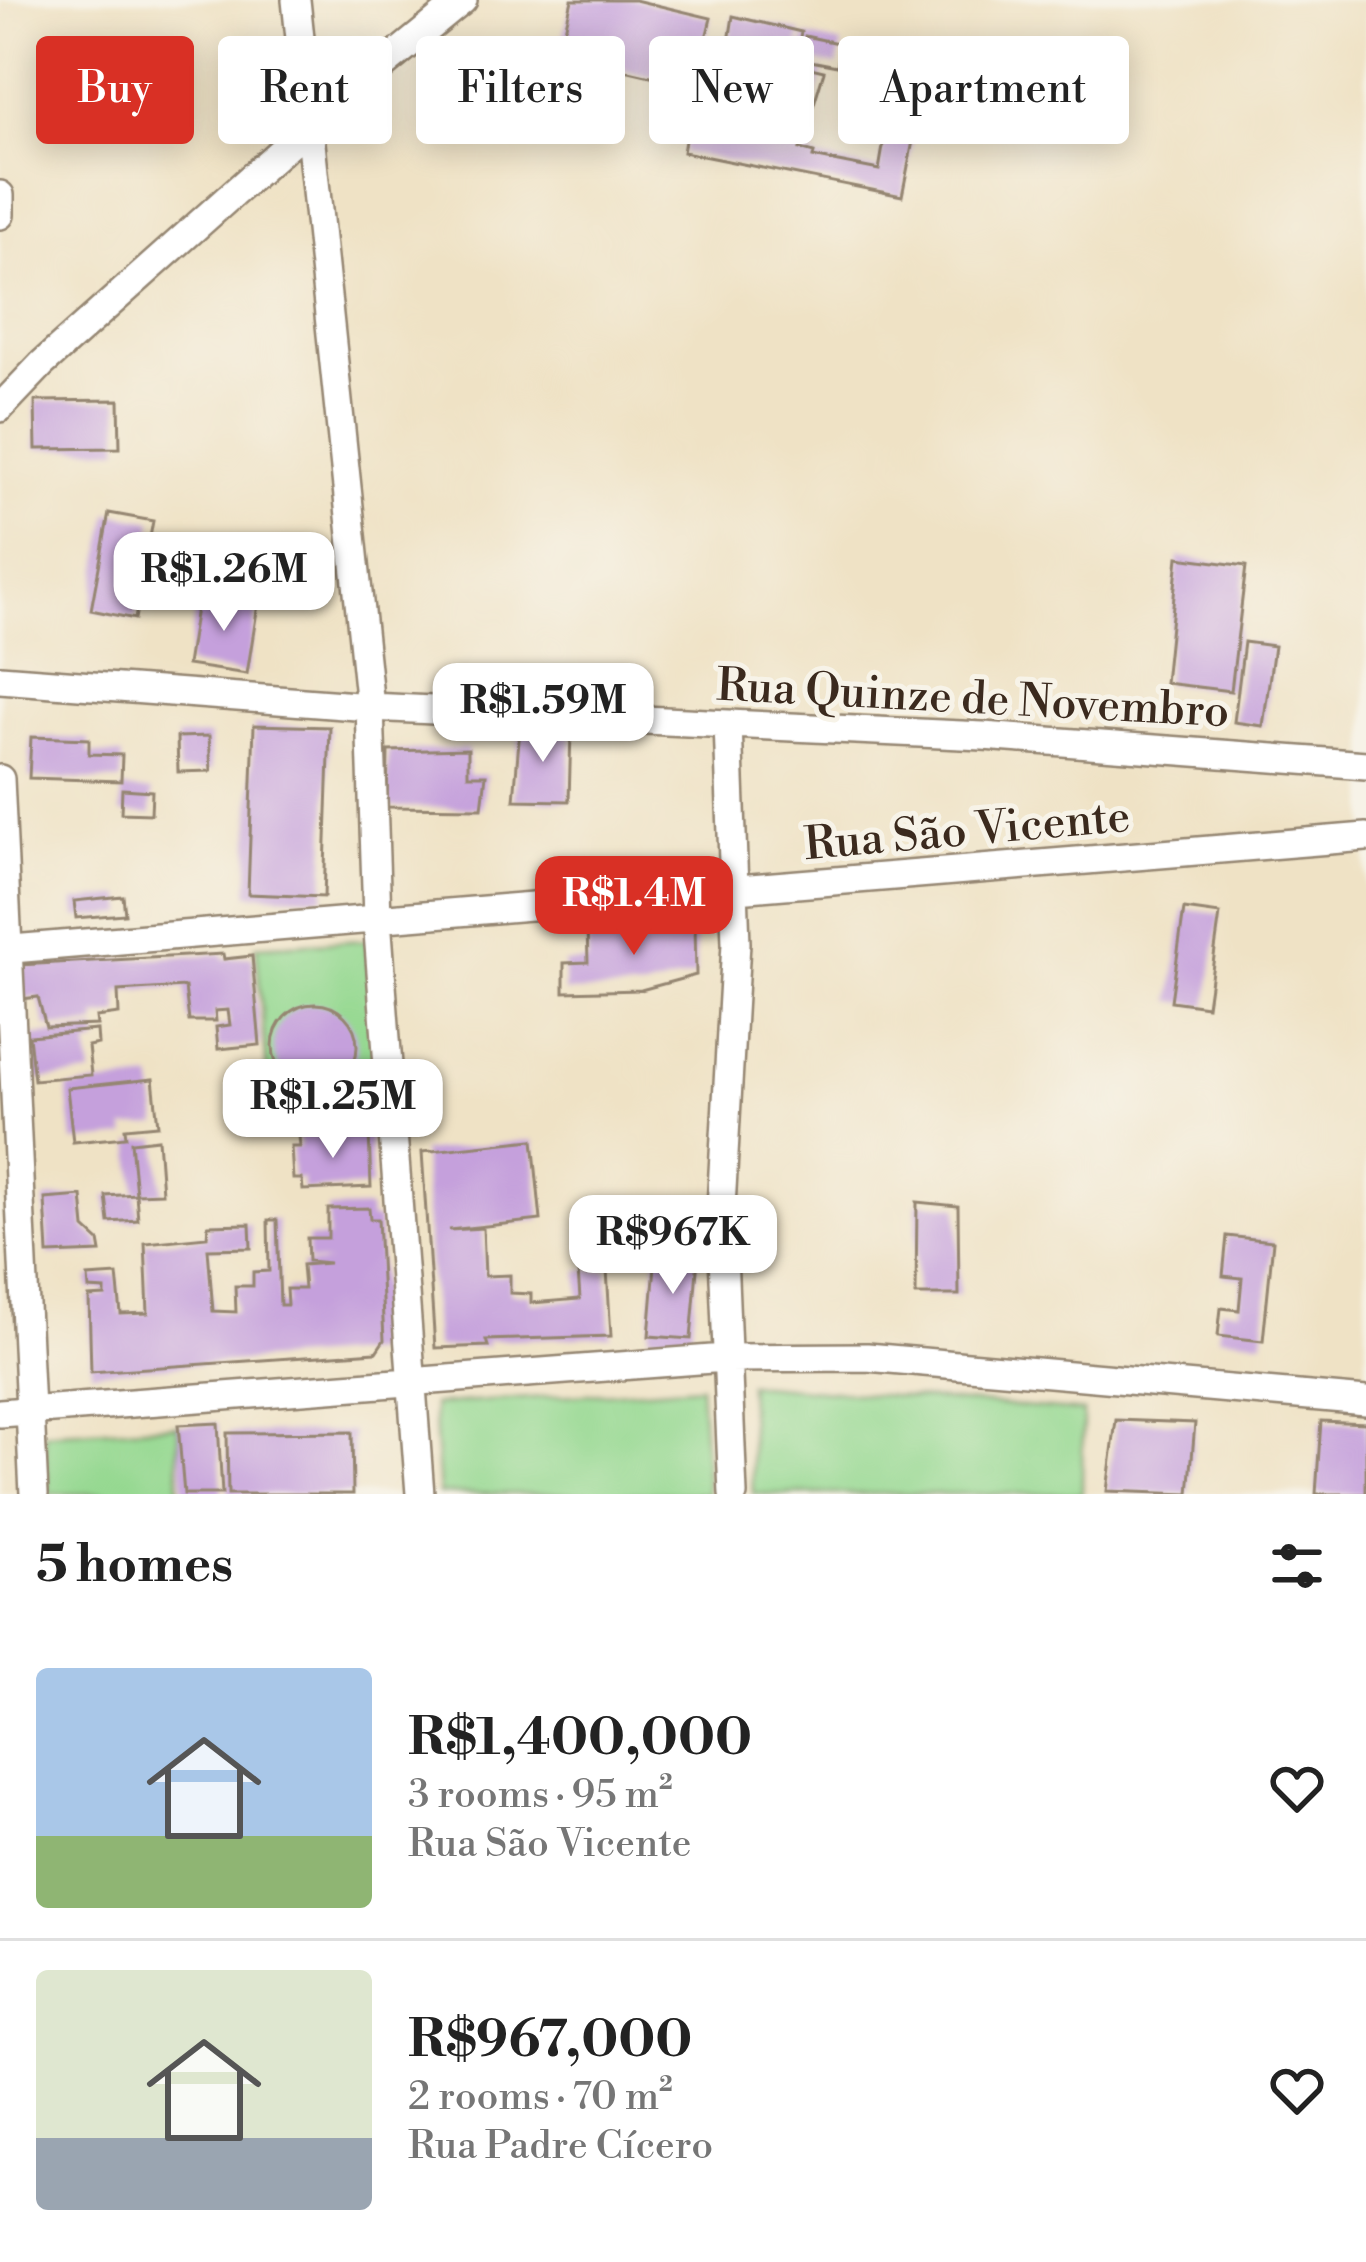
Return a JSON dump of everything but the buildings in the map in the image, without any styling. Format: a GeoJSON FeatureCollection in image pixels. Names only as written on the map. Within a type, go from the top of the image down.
{"type":"FeatureCollection","features":[{"type":"Feature","properties":{"kind":"street"},"geometry":{"type":"LineString","coordinates":[[296,0],[300,36]]}},
{"type":"Feature","properties":{"kind":"street"},"geometry":{"type":"LineString","coordinates":[[392,58],[464,0]]}},
{"type":"Feature","properties":{"kind":"street"},"geometry":{"type":"LineString","coordinates":[[0,408],[42,364],[288,144]]}},
{"type":"Feature","properties":{"kind":"street"},"geometry":{"type":"LineString","coordinates":[[312,144],[370,707],[377,918],[420,1494]]}},
{"type":"Feature","properties":{"kind":"street"},"geometry":{"type":"LineString","coordinates":[[0,195],[0,215]]}},
{"type":"Feature","properties":{"kind":"street","name":"Rua Quinze de Novembro"},"geometry":{"type":"LineString","coordinates":[[0,679],[370,707],[728,724],[1366,765]]}},
{"type":"Feature","properties":{"kind":"street"},"geometry":{"type":"LineString","coordinates":[[728,724],[736,891],[721,1208],[733,1494]]}},
{"type":"Feature","properties":{"kind":"street"},"geometry":{"type":"LineString","coordinates":[[0,779],[14,1412],[34,1494]]}},
{"type":"Feature","properties":{"kind":"street","name":"Rua São Vicente"},"geometry":{"type":"LineString","coordinates":[[3,950],[1366,837]]}},
{"type":"Feature","properties":{"kind":"street"},"geometry":{"type":"LineString","coordinates":[[14,1412],[725,1358],[867,1358],[1366,1402]]}},
{"type":"Feature","properties":{"kind":"green space"},"geometry":{"type":"Polygon","coordinates":[[[367,940],[379,1109],[271,1118],[256,946],[367,940]]]}},
{"type":"Feature","properties":{"kind":"green space"},"geometry":{"type":"Polygon","coordinates":[[[748,1384],[1083,1412],[1082,1494],[753,1494],[748,1384]]]}},
{"type":"Feature","properties":{"kind":"green space"},"geometry":{"type":"Polygon","coordinates":[[[700,1386],[707,1494],[439,1494],[433,1405],[700,1386]]]}},
{"type":"Feature","properties":{"kind":"green space"},"geometry":{"type":"Polygon","coordinates":[[[178,1425],[179,1494],[49,1494],[44,1433],[178,1425]]]}}]}
